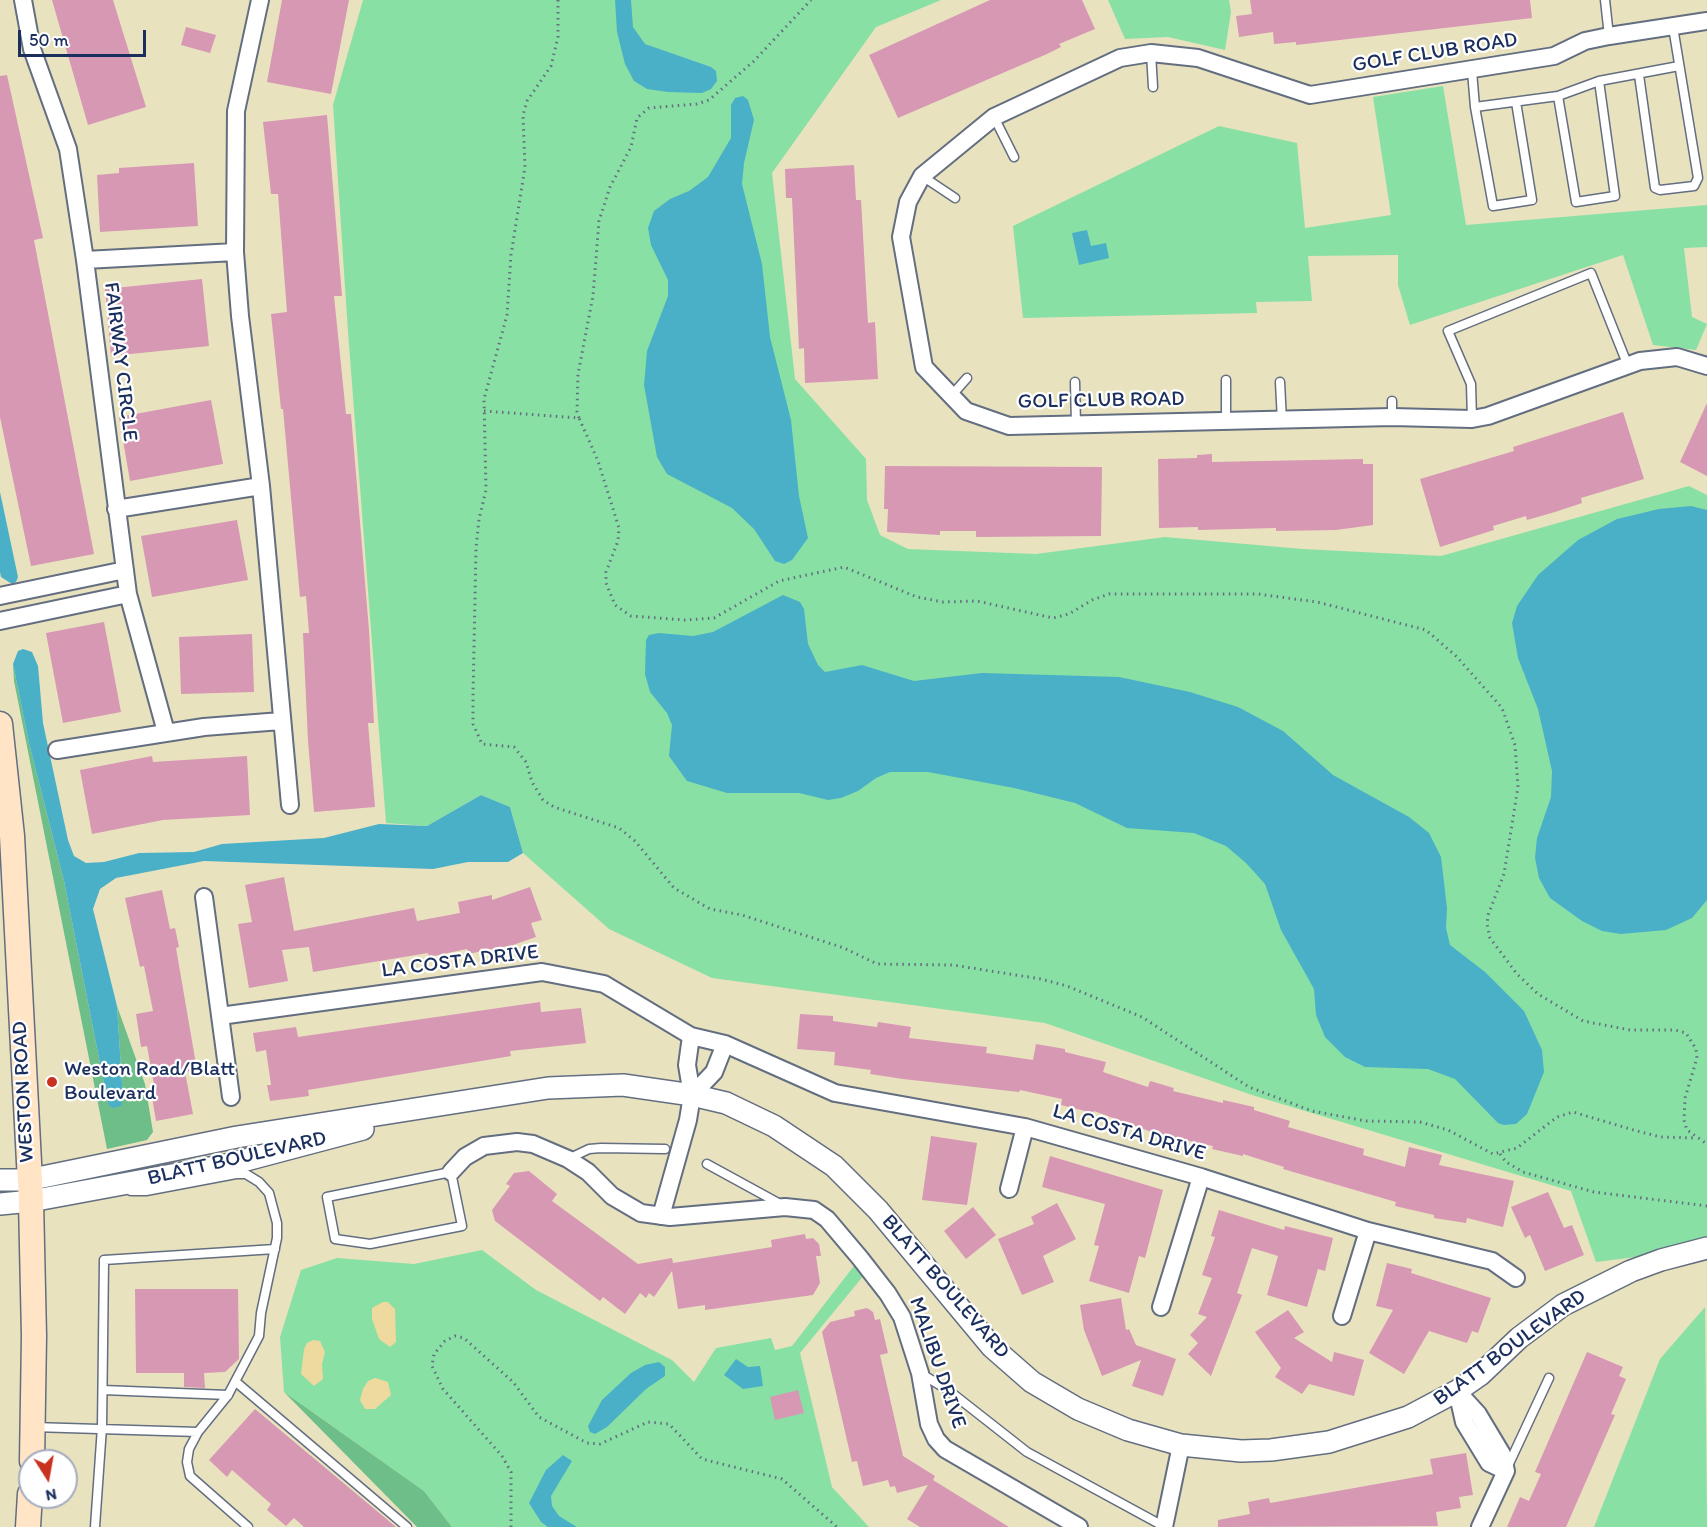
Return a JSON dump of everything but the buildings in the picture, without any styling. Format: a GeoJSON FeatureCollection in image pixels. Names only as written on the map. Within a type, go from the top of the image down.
{"type":"FeatureCollection","features":[{"type":"Feature","properties":{"kind":"main road","name":"WESTON ROAD"},"geometry":{"type":"LineString","coordinates":[[0,724],[12,836],[30,1190],[34,1336],[32,1449]]}},
{"type":"Feature","properties":{"kind":"main road"},"geometry":{"type":"LineString","coordinates":[[28,1527],[29,1509]]}},
{"type":"Feature","properties":{"kind":"street","name":"FAIRWAY CIRCLE"},"geometry":{"type":"LineString","coordinates":[[23,0],[32,49],[68,150],[85,260],[128,594],[166,732]]}},
{"type":"Feature","properties":{"kind":"street"},"geometry":{"type":"LineString","coordinates":[[260,0],[236,111],[235,252],[240,316],[261,486],[290,805]]}},
{"type":"Feature","properties":{"kind":"street","name":"GOLF CLUB ROAD"},"geometry":{"type":"LineString","coordinates":[[1706,364],[1677,357],[1640,361],[1488,416],[1472,418],[1392,409],[1282,421],[1009,426],[966,411],[924,367],[902,243],[908,202],[922,176],[994,117],[1120,58],[1151,53],[1198,58],[1310,95],[1472,71],[1554,56],[1585,41],[1707,21]]}},
{"type":"Feature","properties":{"kind":"street"},"geometry":{"type":"LineString","coordinates":[[85,260],[235,252]]}},
{"type":"Feature","properties":{"kind":"street"},"geometry":{"type":"LineString","coordinates":[[116,509],[261,486]]}},
{"type":"Feature","properties":{"kind":"street"},"geometry":{"type":"LineString","coordinates":[[0,596],[125,570]]}},
{"type":"Feature","properties":{"kind":"street"},"geometry":{"type":"LineString","coordinates":[[0,621],[128,594]]}},
{"type":"Feature","properties":{"kind":"street"},"geometry":{"type":"LineString","coordinates":[[57,750],[166,732],[281,721]]}},
{"type":"Feature","properties":{"kind":"street"},"geometry":{"type":"LineString","coordinates":[[204,897],[231,1097]]}},
{"type":"Feature","properties":{"kind":"street","name":"LA COSTA DRIVE"},"geometry":{"type":"LineString","coordinates":[[220,1016],[542,972],[604,984],[692,1036],[725,1044],[835,1093],[1025,1127],[1201,1177],[1368,1231],[1492,1260],[1516,1278]]}},
{"type":"Feature","properties":{"kind":"street"},"geometry":{"type":"LineString","coordinates":[[662,1216],[688,1120],[692,1095],[687,1065],[692,1036]]}},
{"type":"Feature","properties":{"kind":"street"},"geometry":{"type":"LineString","coordinates":[[692,1095],[714,1072],[725,1044]]}},
{"type":"Feature","properties":{"kind":"street","name":"BLATT BOULEVARD"},"geometry":{"type":"LineString","coordinates":[[0,1204],[30,1190],[237,1137],[587,1085],[623,1085],[692,1095],[726,1103],[774,1126],[834,1166],[878,1210],[992,1347],[1032,1382],[1078,1409],[1128,1430],[1181,1444],[1251,1451],[1329,1442],[1408,1417],[1457,1391],[1563,1305],[1631,1271],[1707,1248]]}},
{"type":"Feature","properties":{"kind":"street","name":"BLATT BOULEVARD"},"geometry":{"type":"LineString","coordinates":[[0,1180],[30,1190],[95,1189],[231,1164],[471,1101]]}},
{"type":"Feature","properties":{"kind":"street"},"geometry":{"type":"LineString","coordinates":[[1009,1189],[1025,1127]]}},
{"type":"Feature","properties":{"kind":"street","name":"MALIBU DRIVE"},"geometry":{"type":"LineString","coordinates":[[451,1172],[465,1157],[484,1146],[502,1142],[533,1144],[568,1159],[588,1173],[612,1196],[641,1213],[662,1216],[785,1207],[814,1210],[827,1219],[861,1258],[902,1317],[920,1373],[929,1424],[936,1439],[945,1449],[1079,1527]]}},
{"type":"Feature","properties":{"kind":"street"},"geometry":{"type":"LineString","coordinates":[[1161,1307],[1201,1177]]}},
{"type":"Feature","properties":{"kind":"street"},"geometry":{"type":"LineString","coordinates":[[1342,1316],[1368,1231]]}},
{"type":"Feature","properties":{"kind":"street"},"geometry":{"type":"LineString","coordinates":[[1457,1391],[1464,1422],[1489,1462],[1506,1471],[1480,1527]]}},
{"type":"Feature","properties":{"kind":"street"},"geometry":{"type":"LineString","coordinates":[[1165,1527],[1181,1444]]}},
{"type":"Feature","properties":{"kind":"lane"},"geometry":{"type":"LineString","coordinates":[[1605,0],[1609,36]]}},
{"type":"Feature","properties":{"kind":"lane"},"geometry":{"type":"LineString","coordinates":[[1639,75],[1655,188],[1660,190],[1694,186],[1698,178],[1673,27]]}},
{"type":"Feature","properties":{"kind":"lane"},"geometry":{"type":"LineString","coordinates":[[1151,53],[1153,87]]}},
{"type":"Feature","properties":{"kind":"lane"},"geometry":{"type":"LineString","coordinates":[[1475,107],[1558,96],[1599,81],[1680,66]]}},
{"type":"Feature","properties":{"kind":"lane"},"geometry":{"type":"LineString","coordinates":[[1472,71],[1475,107],[1493,206],[1532,200],[1516,102]]}},
{"type":"Feature","properties":{"kind":"lane"},"geometry":{"type":"LineString","coordinates":[[1558,96],[1576,202],[1615,196],[1599,81]]}},
{"type":"Feature","properties":{"kind":"lane"},"geometry":{"type":"LineString","coordinates":[[994,117],[1014,157]]}},
{"type":"Feature","properties":{"kind":"lane"},"geometry":{"type":"LineString","coordinates":[[922,176],[955,198]]}},
{"type":"Feature","properties":{"kind":"lane"},"geometry":{"type":"LineString","coordinates":[[1472,418],[1471,384],[1448,331],[1592,273],[1628,366]]}},
{"type":"Feature","properties":{"kind":"lane"},"geometry":{"type":"LineString","coordinates":[[952,395],[967,378]]}},
{"type":"Feature","properties":{"kind":"lane"},"geometry":{"type":"LineString","coordinates":[[1226,380],[1226,422]]}},
{"type":"Feature","properties":{"kind":"lane"},"geometry":{"type":"LineString","coordinates":[[1074,382],[1076,425]]}},
{"type":"Feature","properties":{"kind":"lane"},"geometry":{"type":"LineString","coordinates":[[1280,382],[1282,421]]}},
{"type":"Feature","properties":{"kind":"lane"},"geometry":{"type":"LineString","coordinates":[[568,1159],[589,1149],[665,1149]]}},
{"type":"Feature","properties":{"kind":"lane"},"geometry":{"type":"LineString","coordinates":[[707,1164],[785,1207]]}},
{"type":"Feature","properties":{"kind":"lane"},"geometry":{"type":"LineString","coordinates":[[451,1172],[462,1226],[370,1244],[335,1239],[327,1197],[451,1172]]}},
{"type":"Feature","properties":{"kind":"lane"},"geometry":{"type":"LineString","coordinates":[[95,1189],[146,1191],[246,1174],[260,1182],[269,1193],[277,1223],[275,1249],[261,1313],[259,1336],[228,1395],[198,1432],[189,1449],[187,1462],[190,1476],[248,1527]]}},
{"type":"Feature","properties":{"kind":"lane"},"geometry":{"type":"LineString","coordinates":[[95,1527],[102,1427],[104,1260],[275,1249]]}},
{"type":"Feature","properties":{"kind":"lane"},"geometry":{"type":"LineString","coordinates":[[920,1373],[948,1390],[998,1432],[1027,1452],[1165,1527]]}},
{"type":"Feature","properties":{"kind":"lane"},"geometry":{"type":"LineString","coordinates":[[1506,1471],[1549,1378]]}},
{"type":"Feature","properties":{"kind":"lane"},"geometry":{"type":"LineString","coordinates":[[236,1382],[407,1527]]}},
{"type":"Feature","properties":{"kind":"lane"},"geometry":{"type":"LineString","coordinates":[[103,1390],[228,1395]]}},
{"type":"Feature","properties":{"kind":"lane"},"geometry":{"type":"LineString","coordinates":[[33,1427],[102,1427],[198,1432]]}},
{"type":"Feature","properties":{"kind":"path"},"geometry":{"type":"LineString","coordinates":[[558,0],[558,37],[551,66],[527,102],[523,115],[525,167],[511,255],[507,315],[487,389],[484,411],[487,481],[476,548],[473,724],[482,744],[514,747],[526,762],[532,782],[543,800],[554,807],[619,828],[635,841],[674,888],[710,909],[742,915],[844,948],[877,964],[953,965],[1019,975],[1067,986],[1142,1017],[1219,1070],[1266,1094],[1312,1111],[1365,1121],[1427,1123],[1448,1130],[1493,1154],[1518,1148],[1557,1117],[1573,1112],[1661,1137],[1696,1138]]}},
{"type":"Feature","properties":{"kind":"path"},"geometry":{"type":"LineString","coordinates":[[811,0],[753,61],[709,100],[697,104],[648,108],[637,118],[631,147],[610,187],[600,221],[593,296],[578,375],[579,418],[598,461],[619,528],[618,541],[606,572],[606,583],[615,605],[631,616],[685,620],[714,618],[779,581],[844,567],[917,597],[943,602],[977,601],[1053,618],[1069,614],[1092,600],[1109,594],[1257,594],[1308,600],[1426,630],[1456,657],[1502,708],[1515,745],[1518,787],[1504,874],[1486,924],[1490,938],[1510,967],[1538,994],[1583,1021],[1630,1030],[1675,1030],[1686,1034],[1696,1049],[1697,1058],[1685,1098],[1684,1120],[1687,1130],[1707,1144]]}},
{"type":"Feature","properties":{"kind":"path"},"geometry":{"type":"LineString","coordinates":[[484,411],[579,418]]}},
{"type":"Feature","properties":{"kind":"path"},"geometry":{"type":"LineString","coordinates":[[1500,1153],[1506,1162],[1523,1172],[1594,1192],[1707,1206]]}},
{"type":"Feature","properties":{"kind":"path"},"geometry":{"type":"LineString","coordinates":[[511,1527],[511,1472],[502,1456],[443,1389],[432,1366],[434,1354],[445,1341],[455,1336],[464,1338],[513,1382],[539,1417],[586,1443],[600,1444],[648,1422],[669,1424],[702,1459],[782,1479],[837,1527]]}},
{"type":"Feature","properties":{"kind":"green space"},"geometry":{"type":"Polygon","coordinates":[[[363,0],[941,0],[876,27],[772,173],[795,379],[866,459],[867,500],[880,535],[908,549],[1036,554],[1165,537],[1303,549],[1441,556],[1689,486],[1707,495],[1707,1248],[1596,1262],[1571,1191],[1252,1095],[1045,1023],[712,978],[609,929],[523,853],[510,807],[481,795],[427,826],[386,823],[333,105],[363,0]]]}},
{"type":"Feature","properties":{"kind":"green space"},"geometry":{"type":"Polygon","coordinates":[[[1108,0],[1229,0],[1231,12],[1225,50],[1168,37],[1125,39],[1108,0]]]}},
{"type":"Feature","properties":{"kind":"green space"},"geometry":{"type":"Polygon","coordinates":[[[1443,86],[1466,225],[1707,205],[1707,247],[1684,248],[1692,317],[1707,324],[1696,350],[1653,345],[1623,255],[1410,325],[1398,285],[1398,255],[1308,256],[1312,301],[1256,302],[1257,313],[1023,318],[1013,226],[1219,126],[1297,143],[1305,228],[1391,215],[1373,97],[1443,86]]]}},
{"type":"Feature","properties":{"kind":"green space"},"geometry":{"type":"Polygon","coordinates":[[[13,664],[29,743],[64,881],[108,1104],[123,1099],[117,1006],[145,1084],[153,1132],[147,1140],[107,1149],[14,681],[13,664]]]}},
{"type":"Feature","properties":{"kind":"green space"},"geometry":{"type":"Polygon","coordinates":[[[482,1250],[536,1290],[672,1360],[694,1382],[716,1348],[771,1338],[775,1350],[792,1346],[860,1258],[869,1269],[800,1353],[832,1487],[869,1527],[452,1527],[424,1491],[284,1392],[280,1337],[301,1270],[337,1258],[414,1264],[482,1250]]]}},
{"type":"Feature","properties":{"kind":"green space"},"geometry":{"type":"Polygon","coordinates":[[[1705,1307],[1707,1527],[1594,1527],[1660,1359],[1705,1307]]]}},
{"type":"Feature","properties":{"kind":"green space"},"geometry":{"type":"Polygon","coordinates":[[[284,1392],[424,1491],[452,1527],[417,1527],[284,1392]]]}},
{"type":"Feature","properties":{"kind":"sand"},"geometry":{"type":"Polygon","coordinates":[[[388,1302],[395,1309],[396,1342],[390,1347],[379,1339],[372,1319],[372,1308],[388,1302]]]}},
{"type":"Feature","properties":{"kind":"sand"},"geometry":{"type":"Polygon","coordinates":[[[313,1340],[320,1341],[325,1352],[322,1364],[323,1379],[314,1386],[301,1374],[304,1349],[307,1343],[313,1340]]]}},
{"type":"Feature","properties":{"kind":"sand"},"geometry":{"type":"Polygon","coordinates":[[[375,1378],[388,1382],[391,1395],[375,1409],[365,1409],[360,1400],[363,1389],[368,1381],[375,1378]]]}},
{"type":"Feature","properties":{"kind":"water"},"geometry":{"type":"Polygon","coordinates":[[[615,0],[631,0],[633,27],[645,44],[711,67],[716,71],[717,81],[711,89],[702,93],[668,92],[647,89],[634,81],[625,64],[617,32],[615,0]]]}},
{"type":"Feature","properties":{"kind":"water"},"geometry":{"type":"Polygon","coordinates":[[[743,96],[748,100],[754,120],[744,163],[742,184],[762,264],[770,337],[791,420],[799,496],[808,538],[792,560],[784,564],[775,561],[754,529],[732,508],[667,474],[657,457],[644,385],[647,351],[668,296],[668,280],[651,245],[648,228],[654,211],[708,177],[731,138],[731,105],[735,98],[743,96]]]}},
{"type":"Feature","properties":{"kind":"water"},"geometry":{"type":"Polygon","coordinates":[[[1087,230],[1091,246],[1106,243],[1109,258],[1079,265],[1072,233],[1087,230]]]}},
{"type":"Feature","properties":{"kind":"water"},"geometry":{"type":"Polygon","coordinates":[[[0,492],[18,577],[12,584],[1,577],[0,572],[0,492]]]}},
{"type":"Feature","properties":{"kind":"water"},"geometry":{"type":"Polygon","coordinates":[[[1691,506],[1707,510],[1707,900],[1692,918],[1666,930],[1621,934],[1602,931],[1582,921],[1550,898],[1539,878],[1535,858],[1537,838],[1551,797],[1552,771],[1538,709],[1518,658],[1512,623],[1517,606],[1538,575],[1578,540],[1617,519],[1659,509],[1691,506]]]}},
{"type":"Feature","properties":{"kind":"water"},"geometry":{"type":"Polygon","coordinates":[[[783,595],[800,602],[804,609],[808,644],[818,665],[825,672],[862,665],[914,681],[982,673],[1119,677],[1190,692],[1238,707],[1283,731],[1333,775],[1409,817],[1429,833],[1441,857],[1447,908],[1446,928],[1450,945],[1485,972],[1524,1011],[1542,1050],[1544,1072],[1527,1114],[1516,1124],[1504,1125],[1498,1123],[1455,1079],[1428,1069],[1365,1067],[1345,1057],[1325,1037],[1316,1015],[1314,989],[1281,930],[1265,884],[1226,846],[1194,833],[1127,828],[1075,803],[1014,788],[928,772],[890,772],[876,778],[858,791],[841,798],[828,800],[799,793],[727,793],[687,781],[669,756],[672,725],[667,713],[650,692],[645,674],[646,640],[649,635],[659,633],[693,636],[713,632],[783,595]]]}},
{"type":"Feature","properties":{"kind":"water"},"geometry":{"type":"Polygon","coordinates":[[[23,649],[32,652],[38,666],[43,723],[68,840],[74,856],[86,863],[104,862],[139,853],[194,852],[222,844],[324,838],[379,824],[427,826],[481,795],[510,807],[523,853],[508,862],[468,862],[433,869],[204,861],[116,878],[100,889],[93,909],[117,1006],[123,1099],[121,1106],[112,1108],[108,1104],[64,881],[29,743],[13,664],[18,651],[23,649]]]}},
{"type":"Feature","properties":{"kind":"water"},"geometry":{"type":"Polygon","coordinates":[[[736,1359],[748,1367],[760,1366],[763,1386],[743,1389],[724,1375],[736,1359]]]}},
{"type":"Feature","properties":{"kind":"water"},"geometry":{"type":"Polygon","coordinates":[[[659,1362],[665,1367],[665,1376],[646,1389],[607,1427],[595,1434],[590,1432],[588,1426],[602,1400],[631,1373],[645,1365],[659,1362]]]}},
{"type":"Feature","properties":{"kind":"water"},"geometry":{"type":"Polygon","coordinates":[[[563,1455],[572,1461],[551,1496],[552,1506],[559,1516],[577,1527],[548,1527],[541,1522],[529,1503],[546,1470],[563,1455]]]}},
{"type":"Feature","properties":{"kind":"place","name":"Weston Road/Blatt Boulevard"},"geometry":{"type":"Point","coordinates":[52,1082]}}]}
